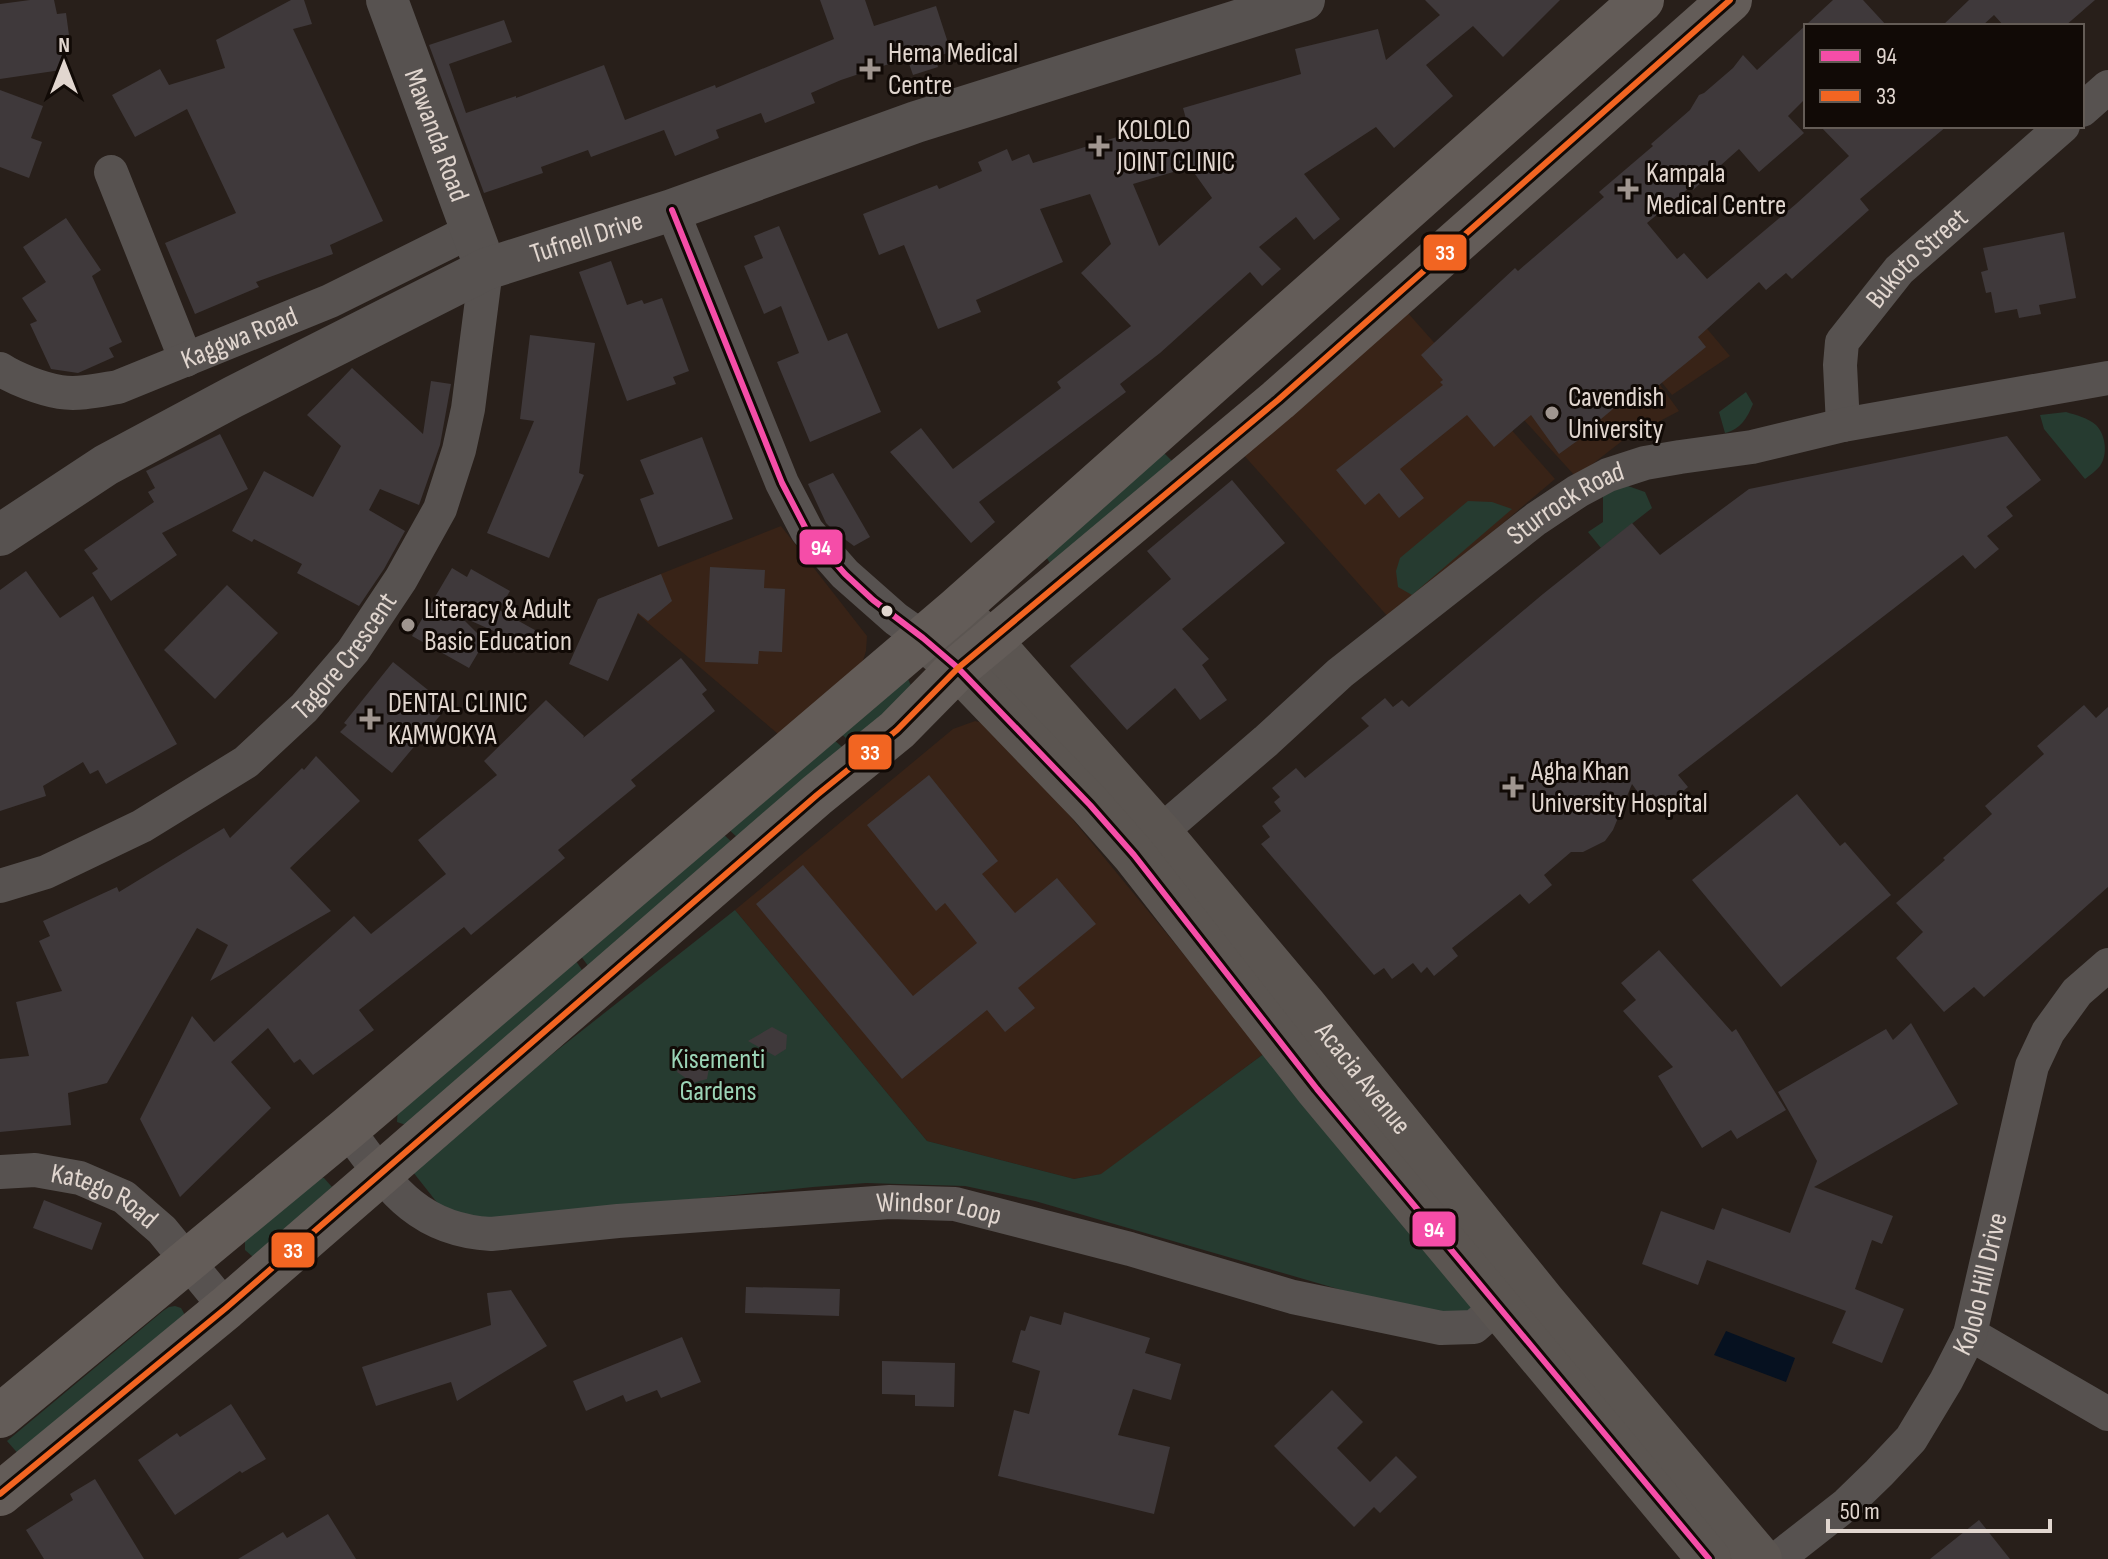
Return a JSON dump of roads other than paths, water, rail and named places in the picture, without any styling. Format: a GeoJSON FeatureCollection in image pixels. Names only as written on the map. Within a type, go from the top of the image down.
{"type":"FeatureCollection","features":[{"type":"Feature","properties":{"kind":"main road"},"geometry":{"type":"LineString","coordinates":[[0,1416],[347,1129],[910,628],[956,610],[1642,0]]}},
{"type":"Feature","properties":{"kind":"main road"},"geometry":{"type":"LineString","coordinates":[[0,1494],[226,1308],[805,805],[897,730],[974,655],[1278,400],[1721,3]]}},
{"type":"Feature","properties":{"kind":"main road","name":"Acacia Avenue"},"geometry":{"type":"LineString","coordinates":[[956,610],[974,655],[1352,1061],[1543,1301],[1760,1559]]}},
{"type":"Feature","properties":{"kind":"main road"},"geometry":{"type":"LineString","coordinates":[[910,628],[974,655]]}},
{"type":"Feature","properties":{"kind":"main road","name":"Acacia Avenue"},"geometry":{"type":"LineString","coordinates":[[1147,844],[1317,1089],[1709,1559]]}},
{"type":"Feature","properties":{"kind":"street","name":"Mawanda Road"},"geometry":{"type":"LineString","coordinates":[[387,0],[486,269]]}},
{"type":"Feature","properties":{"kind":"street","name":"Tufnell Drive"},"geometry":{"type":"LineString","coordinates":[[0,535],[106,465],[486,269],[672,210],[916,122],[1304,0]]}},
{"type":"Feature","properties":{"kind":"street"},"geometry":{"type":"LineString","coordinates":[[2084,108],[2108,87]]}},
{"type":"Feature","properties":{"kind":"street","name":"Bukoto Street"},"geometry":{"type":"LineString","coordinates":[[1843,425],[1842,342],[1899,270],[2061,128]]}},
{"type":"Feature","properties":{"kind":"street"},"geometry":{"type":"LineString","coordinates":[[111,172],[186,360]]}},
{"type":"Feature","properties":{"kind":"street"},"geometry":{"type":"LineString","coordinates":[[672,210],[782,483],[807,531],[845,574],[910,628]]}},
{"type":"Feature","properties":{"kind":"street","name":"Kaggwa Road"},"geometry":{"type":"LineString","coordinates":[[0,369],[11,376],[62,392],[118,387],[330,301],[471,231]]}},
{"type":"Feature","properties":{"kind":"street","name":"Tagore Crescent"},"geometry":{"type":"LineString","coordinates":[[0,886],[46,872],[142,826],[246,762],[304,708],[353,651],[401,579],[440,509],[468,409],[486,269]]}},
{"type":"Feature","properties":{"kind":"street","name":"Sturrock Road"},"geometry":{"type":"LineString","coordinates":[[1147,844],[1340,673],[1536,519],[1608,475],[1645,463],[1752,447],[1843,425],[2108,378]]}},
{"type":"Feature","properties":{"kind":"street","name":"Kololo Hill Drive"},"geometry":{"type":"LineString","coordinates":[[1777,1559],[1847,1504],[1911,1439],[1946,1381],[1970,1334],[2032,1066],[2048,1032],[2077,992],[2108,965]]}},
{"type":"Feature","properties":{"kind":"street","name":"Windsor Loop"},"geometry":{"type":"LineString","coordinates":[[347,1129],[380,1174],[411,1207],[439,1223],[469,1233],[491,1234],[618,1221],[890,1202],[955,1204],[1130,1249],[1293,1297],[1441,1328],[1474,1327],[1497,1307]]}},
{"type":"Feature","properties":{"kind":"street","name":"Katego Road"},"geometry":{"type":"LineString","coordinates":[[0,1172],[35,1170],[80,1178],[124,1197],[162,1230],[226,1308]]}},
{"type":"Feature","properties":{"kind":"street"},"geometry":{"type":"LineString","coordinates":[[1970,1334],[2108,1414]]}},
{"type":"Feature","properties":{"kind":"water"},"geometry":{"type":"Polygon","coordinates":[[[1726,1331],[1795,1358],[1786,1382],[1714,1355],[1726,1331]]]}},
{"type":"Feature","properties":{"kind":"place","name":"Hema Medical Centre"},"geometry":{"type":"Point","coordinates":[870,69]}},
{"type":"Feature","properties":{"kind":"place","name":"KOLOLO JOINT CLINIC"},"geometry":{"type":"Point","coordinates":[1099,146]}},
{"type":"Feature","properties":{"kind":"place","name":"Kampala Medical Centre"},"geometry":{"type":"Point","coordinates":[1628,189]}},
{"type":"Feature","properties":{"kind":"place","name":"Cavendish University"},"geometry":{"type":"Point","coordinates":[1552,413]}},
{"type":"Feature","properties":{"kind":"place","name":"Literacy & Adult Basic Education"},"geometry":{"type":"Point","coordinates":[408,625]}},
{"type":"Feature","properties":{"kind":"place","name":"DENTAL CLINIC KAMWOKYA"},"geometry":{"type":"Point","coordinates":[370,719]}},
{"type":"Feature","properties":{"kind":"place","name":"Agha Khan University Hospital"},"geometry":{"type":"Point","coordinates":[1513,787]}},
{"type":"Feature","properties":{"kind":"park label","name":"Kisementi Gardens"},"geometry":{"type":"Point","coordinates":[718,1075]}}]}
